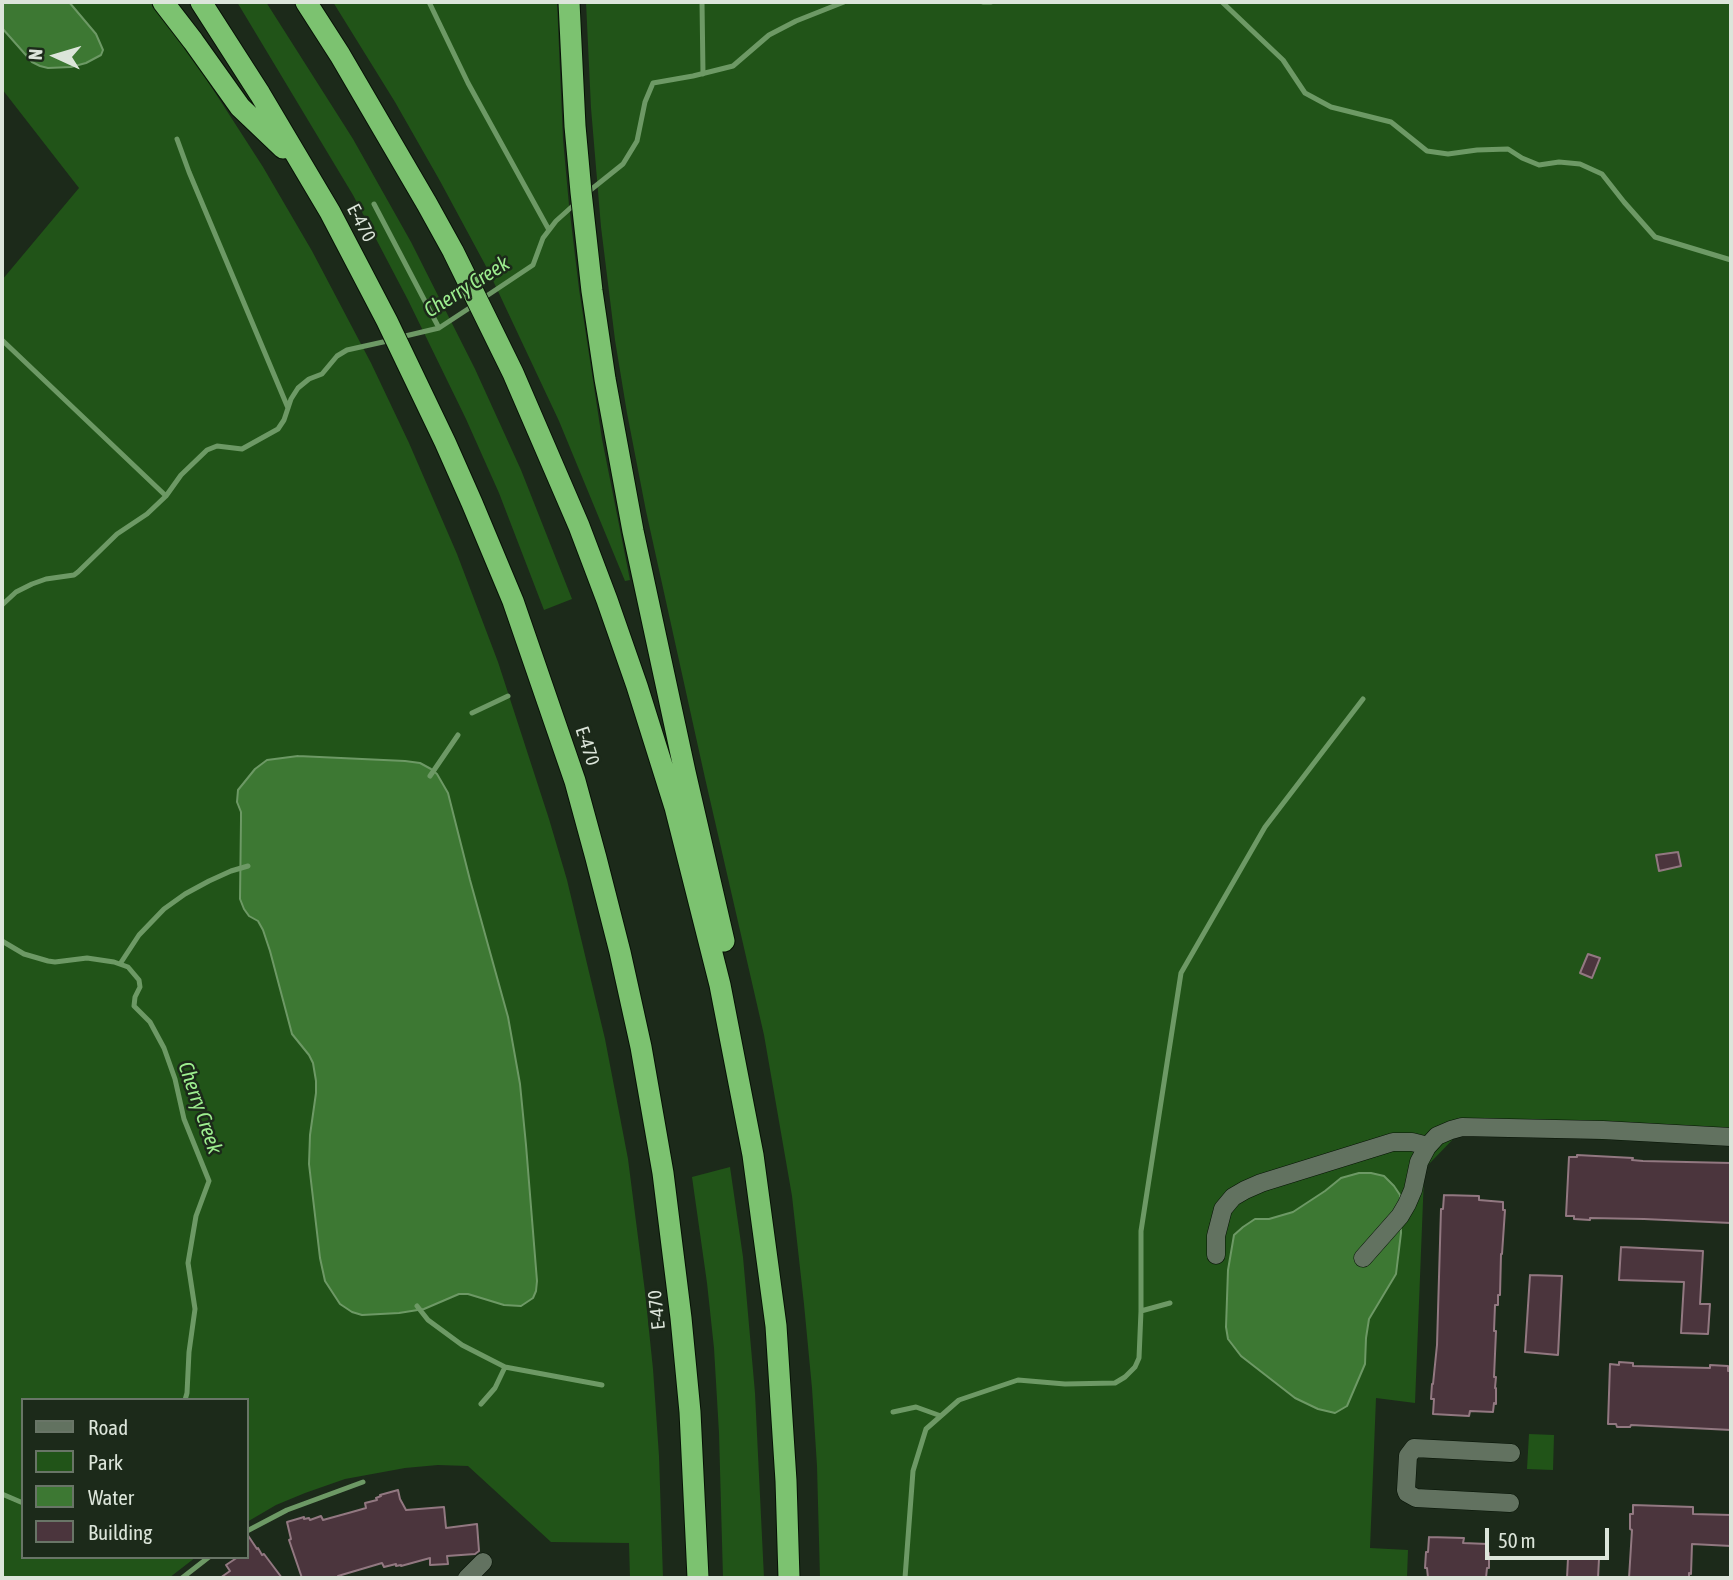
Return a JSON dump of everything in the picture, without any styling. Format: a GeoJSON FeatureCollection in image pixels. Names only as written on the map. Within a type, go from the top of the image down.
{"type":"FeatureCollection","features":[{"type":"Feature","properties":{"kind":"highway"},"geometry":{"type":"LineString","coordinates":[[163,2],[240,107],[305,168]]}},
{"type":"Feature","properties":{"kind":"highway","name":"E-470"},"geometry":{"type":"LineString","coordinates":[[201,2],[305,168],[387,321],[467,491],[513,601],[586,819],[641,1047],[663,1173],[681,1318],[695,1487],[698,1578]]}},
{"type":"Feature","properties":{"kind":"highway"},"geometry":{"type":"LineString","coordinates":[[306,2],[384,130],[453,251],[492,328],[540,433],[594,565],[637,685],[675,807],[734,1053],[753,1155],[776,1326],[789,1578]]}},
{"type":"Feature","properties":{"kind":"highway"},"geometry":{"type":"LineString","coordinates":[[569,2],[579,173],[592,291],[609,401],[636,543],[738,1006],[734,1053]]}},
{"type":"Feature","properties":{"kind":"lane"},"geometry":{"type":"LineString","coordinates":[[1363,1258],[1401,1216],[1413,1190],[1419,1161],[1428,1146],[1437,1136],[1451,1130],[1603,1130],[1731,1137]]}},
{"type":"Feature","properties":{"kind":"lane"},"geometry":{"type":"LineString","coordinates":[[1216,1255],[1216,1236],[1223,1209],[1233,1197],[1245,1190],[1393,1142],[1412,1142],[1428,1146]]}},
{"type":"Feature","properties":{"kind":"lane"},"geometry":{"type":"LineString","coordinates":[[1510,1503],[1416,1498],[1406,1490],[1408,1456],[1414,1448],[1511,1452]]}},
{"type":"Feature","properties":{"kind":"lane"},"geometry":{"type":"LineString","coordinates":[[467,1578],[483,1562]]}},
{"type":"Feature","properties":{"kind":"green space"},"geometry":{"type":"Polygon","coordinates":[[[2,2],[152,2],[196,63],[263,167],[312,251],[371,363],[409,443],[457,554],[498,662],[567,880],[605,1039],[628,1159],[645,1292],[659,1456],[663,1578],[630,1578],[629,1543],[551,1542],[468,1466],[405,1468],[345,1479],[276,1505],[248,1521],[248,1398],[21,1398],[21,1559],[193,1559],[169,1578],[2,1578],[2,280],[79,188],[2,89],[2,2]]]}},
{"type":"Feature","properties":{"kind":"green space"},"geometry":{"type":"Polygon","coordinates":[[[237,2],[266,2],[353,139],[411,242],[475,369],[521,470],[572,599],[544,610],[499,493],[408,300],[353,195],[237,2]]]}},
{"type":"Feature","properties":{"kind":"green space"},"geometry":{"type":"Polygon","coordinates":[[[333,2],[557,2],[563,139],[579,289],[602,439],[630,580],[625,581],[559,421],[488,270],[395,102],[333,2]]]}},
{"type":"Feature","properties":{"kind":"green space"},"geometry":{"type":"Polygon","coordinates":[[[586,2],[1731,2],[1731,1145],[1459,1133],[1428,1165],[1424,1176],[1415,1403],[1376,1398],[1370,1548],[1408,1550],[1407,1578],[820,1578],[812,1388],[792,1196],[764,1035],[646,511],[627,413],[601,227],[586,2]]]}},
{"type":"Feature","properties":{"kind":"green space"},"geometry":{"type":"Polygon","coordinates":[[[730,1167],[743,1257],[755,1393],[764,1578],[723,1578],[714,1348],[692,1177],[730,1167]]]}},
{"type":"Feature","properties":{"kind":"green space"},"geometry":{"type":"Polygon","coordinates":[[[1529,1434],[1554,1435],[1553,1470],[1527,1469],[1529,1434]]]}},
{"type":"Feature","properties":{"kind":"water"},"geometry":{"type":"Polygon","coordinates":[[[2,2],[69,2],[96,34],[103,50],[101,55],[71,67],[48,68],[32,62],[2,28],[2,2]]]}},
{"type":"Feature","properties":{"kind":"water"},"geometry":{"type":"Polygon","coordinates":[[[298,756],[420,763],[437,774],[448,793],[508,1017],[520,1084],[537,1281],[533,1298],[521,1306],[504,1305],[468,1294],[459,1294],[424,1309],[362,1315],[340,1304],[325,1281],[309,1164],[316,1093],[313,1063],[292,1034],[263,930],[258,921],[249,916],[240,899],[241,812],[237,802],[238,790],[255,769],[267,760],[298,756]]]}},
{"type":"Feature","properties":{"kind":"water"},"geometry":{"type":"Polygon","coordinates":[[[1359,1173],[1384,1176],[1394,1186],[1400,1195],[1401,1233],[1396,1274],[1369,1319],[1365,1364],[1347,1406],[1335,1413],[1318,1409],[1295,1398],[1241,1356],[1228,1339],[1228,1270],[1234,1235],[1243,1227],[1255,1219],[1269,1219],[1293,1212],[1341,1178],[1359,1173]]]}},
{"type":"Feature","properties":{"kind":"building"},"geometry":{"type":"Polygon","coordinates":[[[1678,852],[1681,866],[1659,871],[1656,855],[1678,852]]]}},
{"type":"Feature","properties":{"kind":"building"},"geometry":{"type":"Polygon","coordinates":[[[1588,954],[1600,958],[1592,978],[1580,973],[1588,954]]]}},
{"type":"Feature","properties":{"kind":"building"},"geometry":{"type":"Polygon","coordinates":[[[1577,1155],[1643,1161],[1731,1163],[1731,1223],[1644,1219],[1590,1220],[1566,1216],[1569,1157],[1577,1155]]]}},
{"type":"Feature","properties":{"kind":"building"},"geometry":{"type":"Polygon","coordinates":[[[1444,1195],[1479,1196],[1479,1200],[1503,1202],[1505,1210],[1500,1295],[1498,1305],[1495,1305],[1496,1404],[1494,1403],[1493,1412],[1470,1411],[1469,1416],[1433,1414],[1434,1399],[1431,1399],[1437,1345],[1441,1209],[1444,1195]]]}},
{"type":"Feature","properties":{"kind":"building"},"geometry":{"type":"Polygon","coordinates":[[[1621,1247],[1703,1251],[1700,1304],[1710,1304],[1708,1334],[1681,1333],[1684,1282],[1619,1280],[1621,1247]]]}},
{"type":"Feature","properties":{"kind":"building"},"geometry":{"type":"Polygon","coordinates":[[[1530,1275],[1562,1276],[1558,1355],[1525,1352],[1530,1275]]]}},
{"type":"Feature","properties":{"kind":"building"},"geometry":{"type":"Polygon","coordinates":[[[1619,1362],[1633,1363],[1633,1366],[1728,1366],[1728,1371],[1731,1371],[1731,1430],[1631,1425],[1617,1427],[1616,1424],[1608,1424],[1610,1364],[1619,1365],[1619,1362]]]}},
{"type":"Feature","properties":{"kind":"building"},"geometry":{"type":"Polygon","coordinates":[[[398,1490],[406,1510],[444,1507],[446,1528],[477,1524],[479,1551],[475,1554],[447,1556],[448,1564],[430,1565],[430,1558],[401,1566],[396,1564],[384,1567],[382,1563],[338,1576],[339,1578],[302,1578],[289,1540],[287,1522],[321,1516],[323,1520],[366,1508],[365,1503],[398,1490]]]}},
{"type":"Feature","properties":{"kind":"building"},"geometry":{"type":"Polygon","coordinates":[[[1633,1505],[1693,1507],[1693,1514],[1731,1515],[1731,1546],[1692,1544],[1689,1578],[1629,1578],[1632,1530],[1630,1514],[1633,1514],[1633,1505]]]}},
{"type":"Feature","properties":{"kind":"building"},"geometry":{"type":"Polygon","coordinates":[[[248,1536],[282,1578],[220,1578],[230,1571],[226,1565],[235,1559],[248,1559],[248,1536]]]}},
{"type":"Feature","properties":{"kind":"building"},"geometry":{"type":"Polygon","coordinates":[[[1429,1537],[1464,1538],[1463,1543],[1488,1544],[1489,1568],[1486,1578],[1428,1578],[1425,1568],[1429,1537]]]}},
{"type":"Feature","properties":{"kind":"building"},"geometry":{"type":"Polygon","coordinates":[[[1568,1558],[1599,1559],[1598,1578],[1567,1578],[1568,1558]]]}},
{"type":"Feature","properties":{"kind":"waterway"},"geometry":{"type":"LineString","coordinates":[[429,2],[468,83],[549,230]]}},
{"type":"Feature","properties":{"kind":"waterway"},"geometry":{"type":"LineString","coordinates":[[702,2],[703,74]]}},
{"type":"Feature","properties":{"kind":"waterway","name":"Cherry Creek"},"geometry":{"type":"LineString","coordinates":[[588,192],[623,164],[637,141],[645,102],[653,83],[733,66],[769,35],[844,2]]}},
{"type":"Feature","properties":{"kind":"waterway","name":"Cherry Creek"},"geometry":{"type":"LineString","coordinates":[[983,2],[991,2]]}},
{"type":"Feature","properties":{"kind":"waterway","name":"Cherry Creek"},"geometry":{"type":"LineString","coordinates":[[1222,2],[1283,60],[1305,93],[1331,107],[1391,122],[1427,151],[1448,154],[1508,149],[1539,165],[1559,162],[1580,164],[1602,174],[1655,237],[1731,260]]}},
{"type":"Feature","properties":{"kind":"waterway"},"geometry":{"type":"LineString","coordinates":[[177,139],[288,408]]}},
{"type":"Feature","properties":{"kind":"waterway","name":"Cherry Creek"},"geometry":{"type":"LineString","coordinates":[[482,299],[533,265],[543,238],[556,221],[576,203]]}},
{"type":"Feature","properties":{"kind":"waterway"},"geometry":{"type":"LineString","coordinates":[[374,204],[439,328]]}},
{"type":"Feature","properties":{"kind":"waterway","name":"Cherry Creek"},"geometry":{"type":"LineString","coordinates":[[401,337],[439,328],[474,305]]}},
{"type":"Feature","properties":{"kind":"waterway"},"geometry":{"type":"LineString","coordinates":[[2,340],[166,496]]}},
{"type":"Feature","properties":{"kind":"waterway","name":"Cherry Creek"},"geometry":{"type":"LineString","coordinates":[[2,605],[16,592],[32,584],[78,572],[117,534],[147,514],[207,450],[217,446],[242,449],[278,429],[298,388],[309,379],[322,374],[337,356],[347,350],[392,340]]}},
{"type":"Feature","properties":{"kind":"waterway"},"geometry":{"type":"LineString","coordinates":[[472,713],[508,696]]}},
{"type":"Feature","properties":{"kind":"waterway"},"geometry":{"type":"LineString","coordinates":[[905,1578],[913,1471],[926,1429],[959,1400],[1018,1380],[1065,1384],[1115,1383],[1135,1367],[1139,1358],[1141,1231],[1181,973],[1265,827],[1363,699]]}},
{"type":"Feature","properties":{"kind":"waterway"},"geometry":{"type":"LineString","coordinates":[[430,776],[458,735]]}},
{"type":"Feature","properties":{"kind":"waterway"},"geometry":{"type":"LineString","coordinates":[[120,964],[139,935],[164,909],[209,881],[248,866]]}},
{"type":"Feature","properties":{"kind":"waterway","name":"Cherry Creek"},"geometry":{"type":"LineString","coordinates":[[2,941],[24,954],[48,961],[87,958],[114,962],[128,967],[139,980],[140,987],[134,1006],[150,1022],[164,1048],[175,1079],[184,1119],[209,1181],[196,1216],[188,1263],[195,1309],[186,1398]]}},
{"type":"Feature","properties":{"kind":"waterway"},"geometry":{"type":"LineString","coordinates":[[1141,1311],[1170,1303]]}},
{"type":"Feature","properties":{"kind":"waterway"},"geometry":{"type":"LineString","coordinates":[[417,1306],[428,1320],[462,1345],[505,1367],[602,1385]]}},
{"type":"Feature","properties":{"kind":"waterway"},"geometry":{"type":"LineString","coordinates":[[481,1404],[495,1388],[505,1367]]}},
{"type":"Feature","properties":{"kind":"waterway"},"geometry":{"type":"LineString","coordinates":[[893,1412],[916,1407],[941,1416]]}},
{"type":"Feature","properties":{"kind":"waterway"},"geometry":{"type":"LineString","coordinates":[[248,1530],[287,1510],[363,1482]]}},
{"type":"Feature","properties":{"kind":"waterway","name":"Cherry Creek"},"geometry":{"type":"LineString","coordinates":[[2,1494],[21,1502]]}},
{"type":"Feature","properties":{"kind":"waterway"},"geometry":{"type":"LineString","coordinates":[[182,1578],[206,1559]]}}]}
